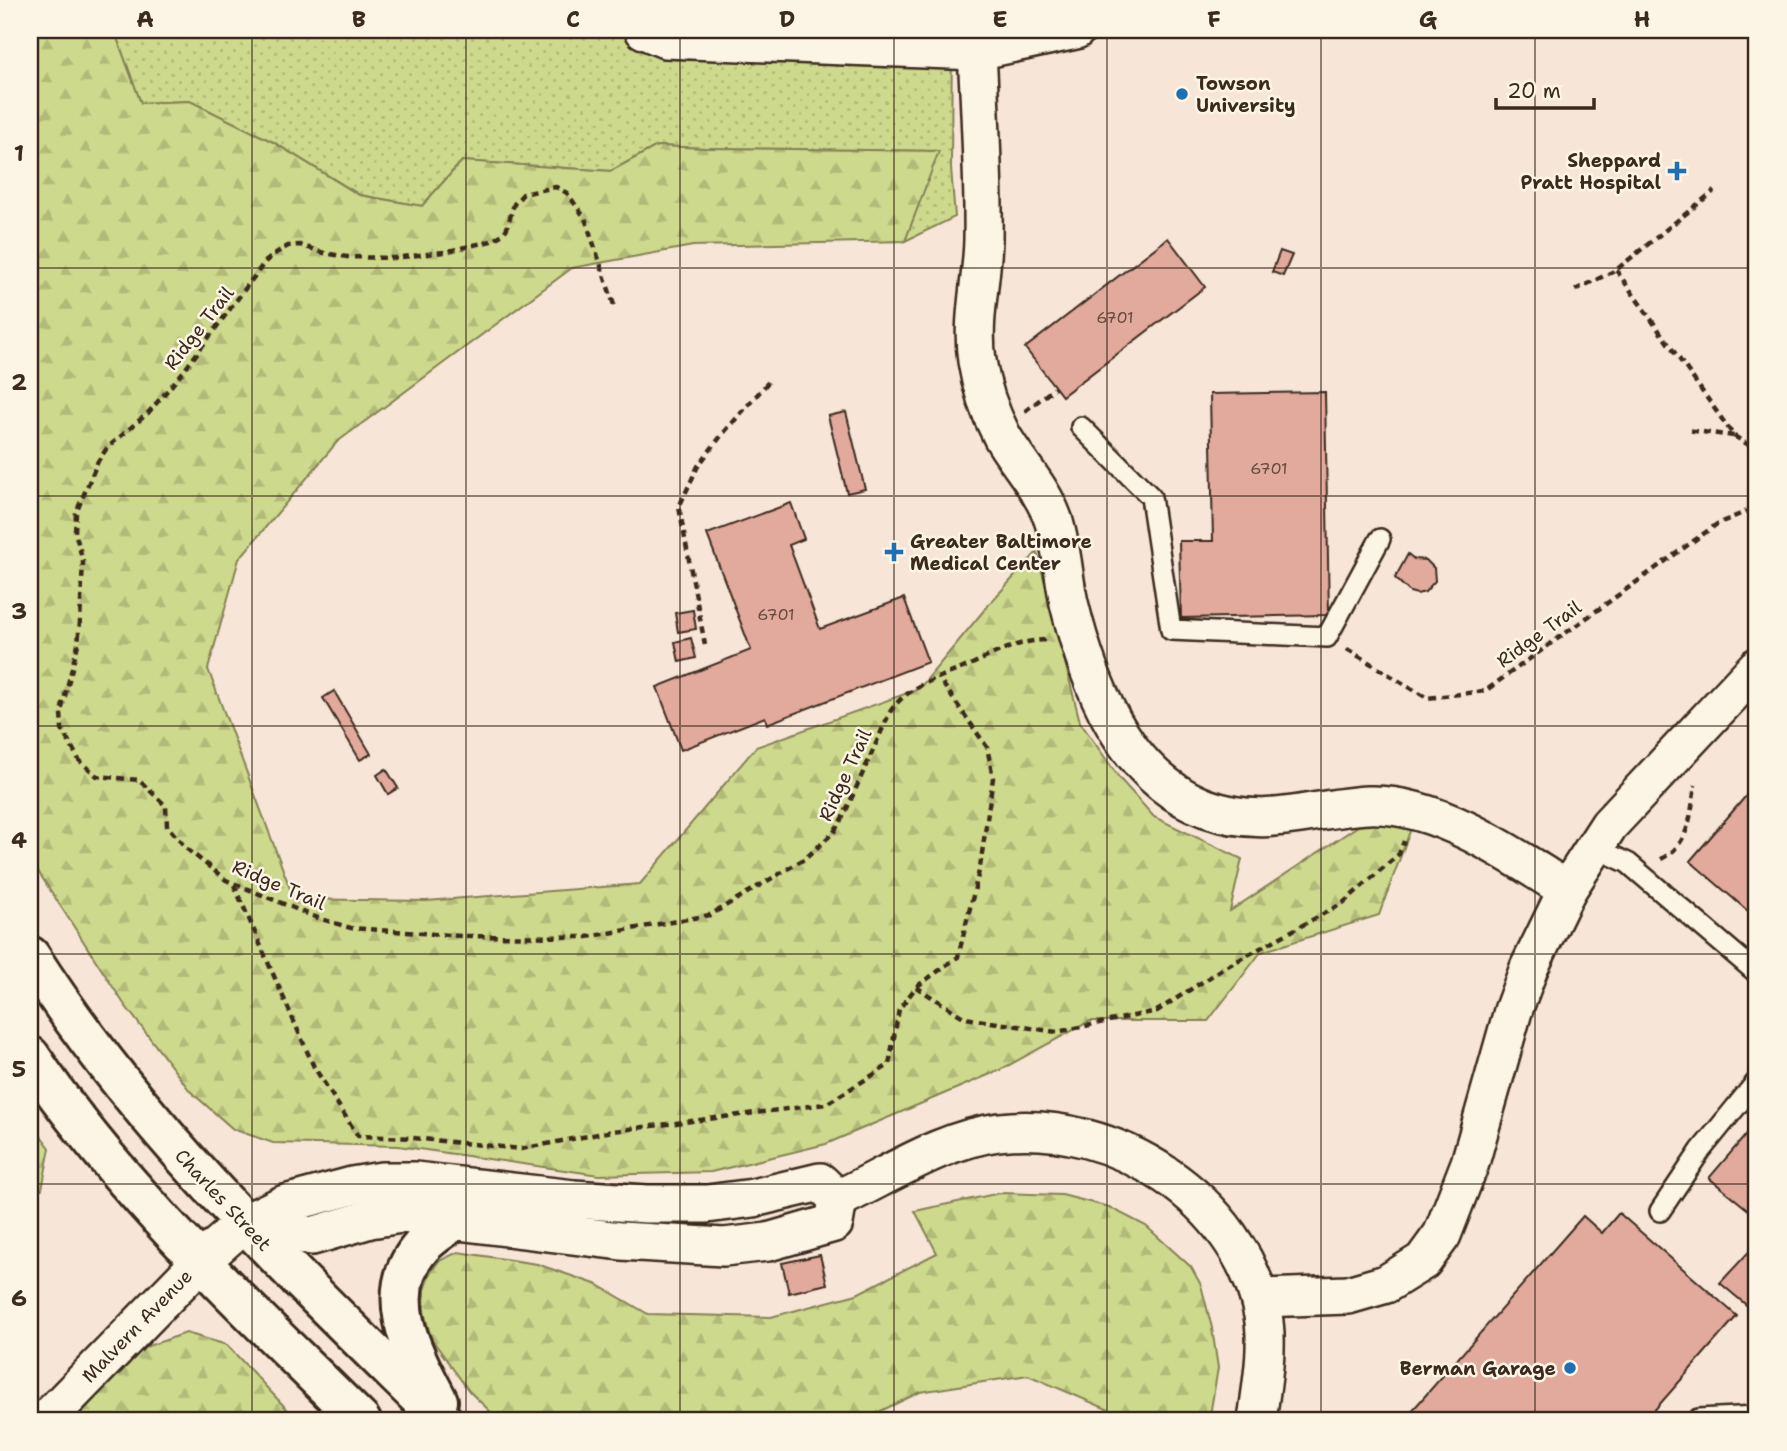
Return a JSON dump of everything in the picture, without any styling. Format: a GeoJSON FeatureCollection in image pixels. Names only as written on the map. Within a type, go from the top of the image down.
{"type":"FeatureCollection","features":[{"type":"Feature","properties":{"kind":"main road","name":"Charles Street"},"geometry":{"type":"LineString","coordinates":[[30,956],[103,1062],[146,1115],[243,1224],[445,1421]]}},
{"type":"Feature","properties":{"kind":"main road"},"geometry":{"type":"LineString","coordinates":[[30,1056],[84,1129],[201,1261],[361,1421]]}},
{"type":"Feature","properties":{"kind":"main road"},"geometry":{"type":"LineString","coordinates":[[445,1421],[413,1352],[400,1303],[406,1273],[422,1246],[456,1219]]}},
{"type":"Feature","properties":{"kind":"street"},"geometry":{"type":"LineString","coordinates":[[644,30],[666,39],[977,51],[1076,30]]}},
{"type":"Feature","properties":{"kind":"street"},"geometry":{"type":"LineString","coordinates":[[977,51],[983,186],[982,255],[975,319],[978,366],[997,426],[1045,502],[1053,520],[1077,629],[1089,669],[1124,739],[1149,771],[1179,794],[1206,808],[1228,814],[1273,819],[1367,805],[1393,806],[1417,812],[1477,836],[1567,890]]}},
{"type":"Feature","properties":{"kind":"street"},"geometry":{"type":"LineString","coordinates":[[1258,1298],[1348,1295],[1386,1284],[1423,1261],[1442,1235],[1470,1163],[1513,1011],[1529,968],[1567,890],[1609,825],[1757,667]]}},
{"type":"Feature","properties":{"kind":"street"},"geometry":{"type":"LineString","coordinates":[[243,1224],[312,1236],[370,1219],[401,1214],[621,1241],[724,1247],[768,1242],[834,1223],[838,1199],[930,1154],[977,1137],[1000,1132],[1042,1132],[1085,1139],[1120,1150],[1174,1180],[1199,1200],[1221,1224],[1242,1256],[1258,1298],[1264,1329],[1257,1421]]}},
{"type":"Feature","properties":{"kind":"street","name":"Malvern Avenue"},"geometry":{"type":"LineString","coordinates":[[45,1421],[201,1261],[243,1224],[285,1204],[382,1181],[415,1181],[575,1199],[647,1204],[707,1204],[752,1198],[820,1182],[838,1199]]}},
{"type":"Feature","properties":{"kind":"lane"},"geometry":{"type":"LineString","coordinates":[[1081,427],[1151,497],[1171,630],[1327,637],[1380,539]]}},
{"type":"Feature","properties":{"kind":"lane"},"geometry":{"type":"LineString","coordinates":[[1594,847],[1628,863],[1757,973]]}},
{"type":"Feature","properties":{"kind":"lane"},"geometry":{"type":"LineString","coordinates":[[1660,1211],[1701,1150],[1757,1081]]}},
{"type":"Feature","properties":{"kind":"lane"},"geometry":{"type":"LineString","coordinates":[[1696,1421],[1757,1416]]}},
{"type":"Feature","properties":{"kind":"path","name":"Ridge Trail"},"geometry":{"type":"LineString","coordinates":[[614,305],[585,218],[566,193],[556,187],[523,194],[514,204],[508,228],[491,241],[394,258],[347,257],[300,245],[288,246],[265,262],[183,372],[148,413],[107,448],[98,461],[76,513],[75,532],[83,561],[78,644],[61,712],[62,729],[79,760],[97,776],[139,780],[144,783],[166,806],[167,827],[174,835],[187,849],[233,884],[315,917],[351,928],[462,936],[587,937],[710,915],[806,859],[834,832],[844,815],[897,701],[938,677],[1025,640],[1056,640]]}},
{"type":"Feature","properties":{"kind":"path"},"geometry":{"type":"LineString","coordinates":[[1575,289],[1616,270],[1714,191]]}},
{"type":"Feature","properties":{"kind":"path"},"geometry":{"type":"LineString","coordinates":[[1616,270],[1734,436],[1757,450]]}},
{"type":"Feature","properties":{"kind":"path"},"geometry":{"type":"LineString","coordinates":[[705,645],[679,507],[698,466],[770,380]]}},
{"type":"Feature","properties":{"kind":"path"},"geometry":{"type":"LineString","coordinates":[[1016,418],[1055,388]]}},
{"type":"Feature","properties":{"kind":"path"},"geometry":{"type":"LineString","coordinates":[[1687,430],[1734,436]]}},
{"type":"Feature","properties":{"kind":"path","name":"Ridge Trail"},"geometry":{"type":"LineString","coordinates":[[1327,637],[1427,698],[1485,691],[1717,524],[1757,507]]}},
{"type":"Feature","properties":{"kind":"path"},"geometry":{"type":"LineString","coordinates":[[233,884],[314,1067],[358,1136],[413,1138],[520,1150],[612,1131],[826,1104],[889,1065],[899,1009],[916,988],[958,957],[980,867],[993,778],[987,747],[938,677]]}},
{"type":"Feature","properties":{"kind":"path"},"geometry":{"type":"LineString","coordinates":[[1654,858],[1659,860],[1668,856],[1688,831],[1696,783]]}},
{"type":"Feature","properties":{"kind":"path"},"geometry":{"type":"LineString","coordinates":[[916,988],[965,1018],[1057,1032],[1157,1012],[1224,968],[1343,903],[1398,854],[1417,812]]}},
{"type":"Feature","properties":{"kind":"green space"},"geometry":{"type":"Polygon","coordinates":[[[30,30],[114,30],[141,103],[190,101],[273,142],[359,195],[422,206],[462,161],[611,171],[657,146],[939,151],[905,241],[693,246],[572,268],[337,442],[239,559],[208,669],[294,899],[426,901],[640,884],[756,747],[919,689],[990,603],[1037,552],[1080,722],[1120,779],[1154,817],[1242,859],[1230,911],[1373,816],[1413,823],[1379,915],[1261,952],[1208,1021],[1090,1021],[1000,1070],[826,1144],[711,1172],[599,1175],[398,1146],[273,1143],[233,1129],[190,1091],[124,1004],[30,859],[30,30]]]}},
{"type":"Feature","properties":{"kind":"green space"},"geometry":{"type":"Polygon","coordinates":[[[114,30],[952,30],[951,168],[955,217],[905,241],[938,151],[657,146],[611,171],[462,161],[422,206],[360,195],[273,142],[190,101],[141,103],[114,30]]]}},
{"type":"Feature","properties":{"kind":"green space"},"geometry":{"type":"Polygon","coordinates":[[[30,1121],[50,1148],[42,1189],[30,1191],[30,1121]]]}},
{"type":"Feature","properties":{"kind":"green space"},"geometry":{"type":"Polygon","coordinates":[[[1000,1193],[1062,1195],[1109,1207],[1146,1226],[1191,1267],[1201,1285],[1212,1328],[1218,1368],[1209,1421],[1125,1421],[1123,1416],[1028,1375],[920,1392],[860,1421],[500,1421],[469,1391],[431,1338],[424,1312],[424,1290],[430,1273],[439,1261],[458,1252],[537,1264],[598,1285],[648,1314],[771,1317],[857,1294],[937,1253],[915,1211],[1000,1193]]]}},
{"type":"Feature","properties":{"kind":"green space"},"geometry":{"type":"Polygon","coordinates":[[[186,1333],[227,1345],[298,1421],[71,1421],[139,1349],[186,1333]]]}},
{"type":"Feature","properties":{"kind":"building"},"geometry":{"type":"Polygon","coordinates":[[[1168,238],[1205,287],[1062,396],[1025,348],[1168,238]]]}},
{"type":"Feature","properties":{"kind":"building"},"geometry":{"type":"Polygon","coordinates":[[[1280,251],[1292,255],[1283,276],[1272,272],[1280,251]]]}},
{"type":"Feature","properties":{"kind":"building"},"geometry":{"type":"Polygon","coordinates":[[[1325,392],[1329,615],[1181,618],[1179,541],[1213,541],[1210,394],[1325,392]]]}},
{"type":"Feature","properties":{"kind":"building"},"geometry":{"type":"Polygon","coordinates":[[[846,412],[865,489],[847,493],[828,416],[846,412]]]}},
{"type":"Feature","properties":{"kind":"building"},"geometry":{"type":"Polygon","coordinates":[[[791,503],[804,539],[789,545],[820,629],[904,598],[928,662],[767,724],[765,717],[681,750],[657,687],[751,650],[707,534],[791,503]]]}},
{"type":"Feature","properties":{"kind":"building"},"geometry":{"type":"Polygon","coordinates":[[[1408,554],[1414,559],[1426,560],[1434,568],[1435,581],[1425,592],[1410,592],[1395,578],[1408,554]]]}},
{"type":"Feature","properties":{"kind":"building"},"geometry":{"type":"Polygon","coordinates":[[[693,610],[696,629],[678,632],[675,613],[693,610]]]}},
{"type":"Feature","properties":{"kind":"building"},"geometry":{"type":"Polygon","coordinates":[[[691,638],[696,658],[679,662],[675,642],[691,638]]]}},
{"type":"Feature","properties":{"kind":"building"},"geometry":{"type":"Polygon","coordinates":[[[334,691],[371,754],[360,760],[323,698],[334,691]]]}},
{"type":"Feature","properties":{"kind":"building"},"geometry":{"type":"Polygon","coordinates":[[[386,769],[398,788],[388,794],[377,775],[386,769]]]}},
{"type":"Feature","properties":{"kind":"building"},"geometry":{"type":"Polygon","coordinates":[[[1757,783],[1757,919],[1690,861],[1757,783]]]}},
{"type":"Feature","properties":{"kind":"building"},"geometry":{"type":"Polygon","coordinates":[[[1757,1122],[1757,1217],[1709,1178],[1757,1122]]]}},
{"type":"Feature","properties":{"kind":"building","name":"Berman Garage"},"geometry":{"type":"Polygon","coordinates":[[[1619,1213],[1737,1316],[1645,1421],[1403,1421],[1583,1216],[1602,1233],[1619,1213]]]}},
{"type":"Feature","properties":{"kind":"building"},"geometry":{"type":"Polygon","coordinates":[[[1757,1243],[1757,1314],[1720,1283],[1757,1243]]]}},
{"type":"Feature","properties":{"kind":"building"},"geometry":{"type":"Polygon","coordinates":[[[820,1255],[827,1284],[789,1293],[782,1263],[820,1255]]]}},
{"type":"Feature","properties":{"kind":"place","name":"Towson University"},"geometry":{"type":"Point","coordinates":[1182,94]}},
{"type":"Feature","properties":{"kind":"place","name":"Sheppard Pratt Hospital"},"geometry":{"type":"Point","coordinates":[1677,171]}},
{"type":"Feature","properties":{"kind":"place","name":"Greater Baltimore Medical Center"},"geometry":{"type":"Point","coordinates":[894,552]}},
{"type":"Feature","properties":{"kind":"place","name":"Berman Garage"},"geometry":{"type":"Point","coordinates":[1570,1368]}}]}
